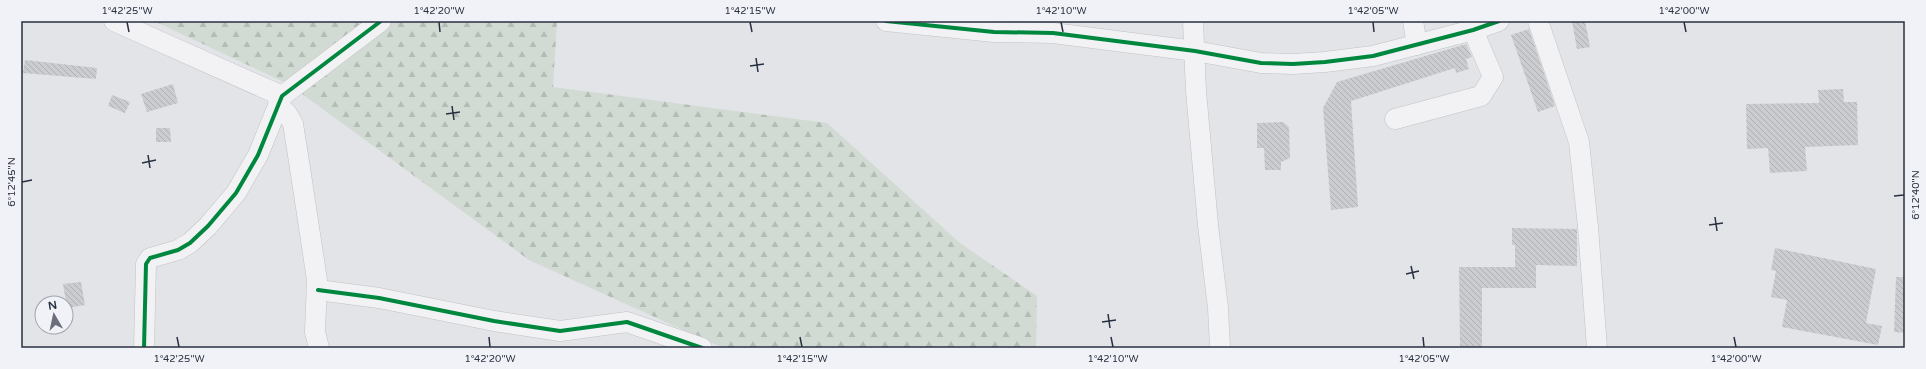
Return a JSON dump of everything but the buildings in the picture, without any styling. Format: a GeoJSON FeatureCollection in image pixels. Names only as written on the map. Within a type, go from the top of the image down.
{"type":"FeatureCollection","features":[{"type":"Feature","properties":{"kind":"street"},"geometry":{"type":"LineString","coordinates":[[114,21],[280,100],[293,124],[318,290],[316,332],[319,348]]}},
{"type":"Feature","properties":{"kind":"street"},"geometry":{"type":"LineString","coordinates":[[144,348],[146,264],[150,258],[178,250],[190,243],[236,193],[258,155],[280,100],[381,21]]}},
{"type":"Feature","properties":{"kind":"street"},"geometry":{"type":"LineString","coordinates":[[886,21],[994,32],[1053,33],[1195,51],[1261,63],[1293,64],[1373,56],[1473,30],[1499,21]]}},
{"type":"Feature","properties":{"kind":"street"},"geometry":{"type":"LineString","coordinates":[[1022,21],[1053,33]]}},
{"type":"Feature","properties":{"kind":"street"},"geometry":{"type":"LineString","coordinates":[[1192,21],[1195,51],[1196,91],[1208,225],[1218,308],[1220,348]]}},
{"type":"Feature","properties":{"kind":"street"},"geometry":{"type":"LineString","coordinates":[[1413,21],[1417,45]]}},
{"type":"Feature","properties":{"kind":"street"},"geometry":{"type":"LineString","coordinates":[[1538,21],[1579,142],[1588,227],[1597,348]]}},
{"type":"Feature","properties":{"kind":"street"},"geometry":{"type":"LineString","coordinates":[[1396,119],[1481,96],[1493,77],[1473,30]]}},
{"type":"Feature","properties":{"kind":"street"},"geometry":{"type":"LineString","coordinates":[[318,290],[379,298],[494,321],[560,331],[627,322],[702,348]]}},
{"type":"Feature","properties":{"kind":"green space"},"geometry":{"type":"Polygon","coordinates":[[[154,21],[557,21],[553,87],[827,123],[960,243],[1037,296],[1036,348],[723,348],[529,260],[290,85],[154,21]]]}},
{"type":"Feature","properties":{"kind":"cycle path"},"geometry":{"type":"LineString","coordinates":[[144,348],[146,264],[150,258],[178,250],[190,243],[208,226],[236,193],[258,155],[282,96],[381,21]]}},
{"type":"Feature","properties":{"kind":"cycle path"},"geometry":{"type":"LineString","coordinates":[[886,21],[994,32],[1053,33],[1195,51],[1261,63],[1293,64],[1373,56],[1473,30],[1499,21]]}},
{"type":"Feature","properties":{"kind":"cycle path"},"geometry":{"type":"LineString","coordinates":[[318,290],[379,298],[494,321],[560,331],[627,322],[702,348]]}}]}
